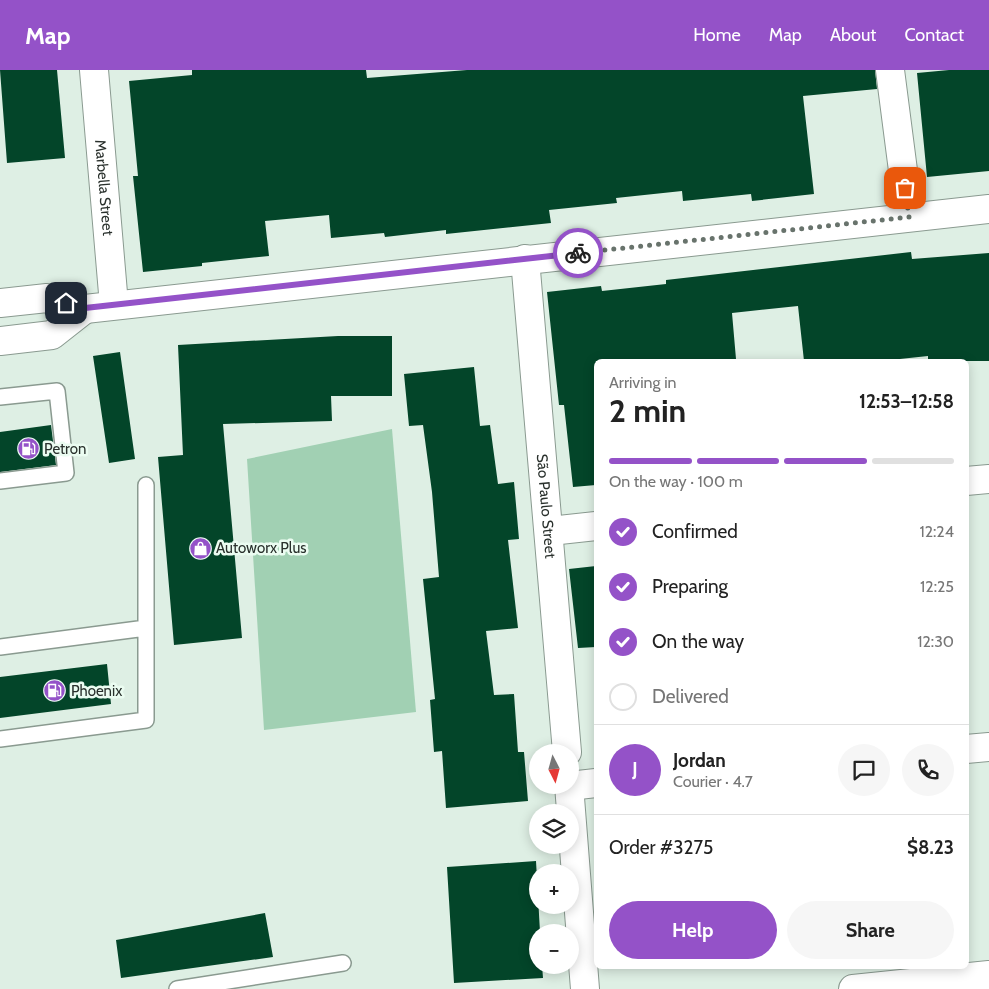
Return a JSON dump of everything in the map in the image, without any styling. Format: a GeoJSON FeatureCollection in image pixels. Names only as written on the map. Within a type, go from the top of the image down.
{"type":"FeatureCollection","features":[{"type":"Feature","properties":{"kind":"street","name":"Marbella Street"},"geometry":{"type":"LineString","coordinates":[[94,70],[114,305]]}},
{"type":"Feature","properties":{"kind":"street"},"geometry":{"type":"LineString","coordinates":[[890,70],[909,217]]}},
{"type":"Feature","properties":{"kind":"street"},"geometry":{"type":"LineString","coordinates":[[0,303],[47,298],[85,308],[989,209]]}},
{"type":"Feature","properties":{"kind":"street","name":"São Paulo Street"},"geometry":{"type":"LineString","coordinates":[[525,259],[550,531],[566,744]]}},
{"type":"Feature","properties":{"kind":"street"},"geometry":{"type":"LineString","coordinates":[[0,341],[52,335],[85,308]]}},
{"type":"Feature","properties":{"kind":"street"},"geometry":{"type":"LineString","coordinates":[[969,482],[989,479]]}},
{"type":"Feature","properties":{"kind":"street"},"geometry":{"type":"LineString","coordinates":[[550,531],[594,526]]}},
{"type":"Feature","properties":{"kind":"street"},"geometry":{"type":"LineString","coordinates":[[969,749],[989,747]]}},
{"type":"Feature","properties":{"kind":"street"},"geometry":{"type":"LineString","coordinates":[[579,784],[594,783]]}},
{"type":"Feature","properties":{"kind":"street"},"geometry":{"type":"LineString","coordinates":[[570,794],[585,989]]}},
{"type":"Feature","properties":{"kind":"street"},"geometry":{"type":"LineString","coordinates":[[853,989],[936,985],[989,975]]}},
{"type":"Feature","properties":{"kind":"lane"},"geometry":{"type":"LineString","coordinates":[[0,397],[57,391],[66,473],[0,481]]}},
{"type":"Feature","properties":{"kind":"lane"},"geometry":{"type":"LineString","coordinates":[[0,738],[146,720],[146,484]]}},
{"type":"Feature","properties":{"kind":"lane"},"geometry":{"type":"LineString","coordinates":[[0,647],[146,628]]}},
{"type":"Feature","properties":{"kind":"lane"},"geometry":{"type":"LineString","coordinates":[[177,989],[343,963]]}},
{"type":"Feature","properties":{"kind":"green space"},"geometry":{"type":"Polygon","coordinates":[[[392,429],[416,712],[264,730],[247,459],[392,429]]]}},
{"type":"Feature","properties":{"kind":"building"},"geometry":{"type":"Polygon","coordinates":[[[0,70],[57,70],[65,158],[7,163],[0,70]]]}},
{"type":"Feature","properties":{"kind":"building"},"geometry":{"type":"Polygon","coordinates":[[[192,70],[366,70],[367,78],[467,70],[875,70],[877,89],[803,96],[814,194],[752,201],[751,194],[683,201],[682,191],[616,198],[617,203],[549,210],[551,223],[446,234],[446,230],[385,237],[384,233],[331,238],[329,215],[265,221],[269,256],[143,272],[133,176],[138,176],[129,81],[192,75],[192,70]]]}},
{"type":"Feature","properties":{"kind":"building"},"geometry":{"type":"Polygon","coordinates":[[[949,70],[989,70],[989,171],[927,177],[917,73],[949,70]]]}},
{"type":"Feature","properties":{"kind":"building"},"geometry":{"type":"Polygon","coordinates":[[[911,252],[912,259],[989,253],[989,361],[928,359],[928,356],[900,359],[804,359],[798,306],[732,313],[736,359],[594,359],[594,485],[573,487],[564,405],[559,405],[547,292],[601,286],[602,291],[666,284],[666,280],[911,252]]]}},
{"type":"Feature","properties":{"kind":"building"},"geometry":{"type":"Polygon","coordinates":[[[338,336],[392,336],[392,396],[331,396],[332,421],[223,424],[242,638],[174,645],[158,457],[183,455],[178,345],[338,336]]]}},
{"type":"Feature","properties":{"kind":"building"},"geometry":{"type":"Polygon","coordinates":[[[120,352],[135,459],[109,463],[93,356],[120,352]]]}},
{"type":"Feature","properties":{"kind":"building"},"geometry":{"type":"Polygon","coordinates":[[[474,367],[480,426],[490,425],[498,484],[514,482],[519,539],[508,540],[518,628],[486,631],[494,695],[514,694],[518,752],[524,752],[528,801],[446,808],[442,751],[434,752],[430,700],[435,699],[423,579],[439,577],[432,492],[423,425],[409,426],[404,374],[474,367]]]}},
{"type":"Feature","properties":{"kind":"building","name":"Petron"},"geometry":{"type":"Polygon","coordinates":[[[51,425],[56,465],[0,472],[0,432],[51,425]]]}},
{"type":"Feature","properties":{"kind":"building"},"geometry":{"type":"Polygon","coordinates":[[[594,566],[594,647],[578,648],[569,569],[594,566]]]}},
{"type":"Feature","properties":{"kind":"building","name":"Phoenix"},"geometry":{"type":"Polygon","coordinates":[[[107,664],[111,704],[0,718],[0,677],[107,664]]]}},
{"type":"Feature","properties":{"kind":"building"},"geometry":{"type":"Polygon","coordinates":[[[536,861],[536,864],[529,864],[529,914],[539,914],[540,924],[529,924],[529,974],[543,974],[543,978],[454,983],[447,867],[536,861]]]}},
{"type":"Feature","properties":{"kind":"building"},"geometry":{"type":"Polygon","coordinates":[[[265,913],[273,957],[121,978],[116,940],[265,913]]]}},
{"type":"Feature","properties":{"kind":"way so far"},"geometry":{"type":"LineString","coordinates":[[578,253],[909,217],[905,188]]}},
{"type":"Feature","properties":{"kind":"place","name":"Petron"},"geometry":{"type":"Point","coordinates":[28,449]}},
{"type":"Feature","properties":{"kind":"place","name":"Autoworx Plus"},"geometry":{"type":"Point","coordinates":[200,548]}},
{"type":"Feature","properties":{"kind":"place","name":"Phoenix"},"geometry":{"type":"Point","coordinates":[55,691]}},
{"type":"Feature","properties":{"kind":"route"},"geometry":{"type":"LineString","coordinates":[[66,303],[85,308],[578,253]]}}]}
